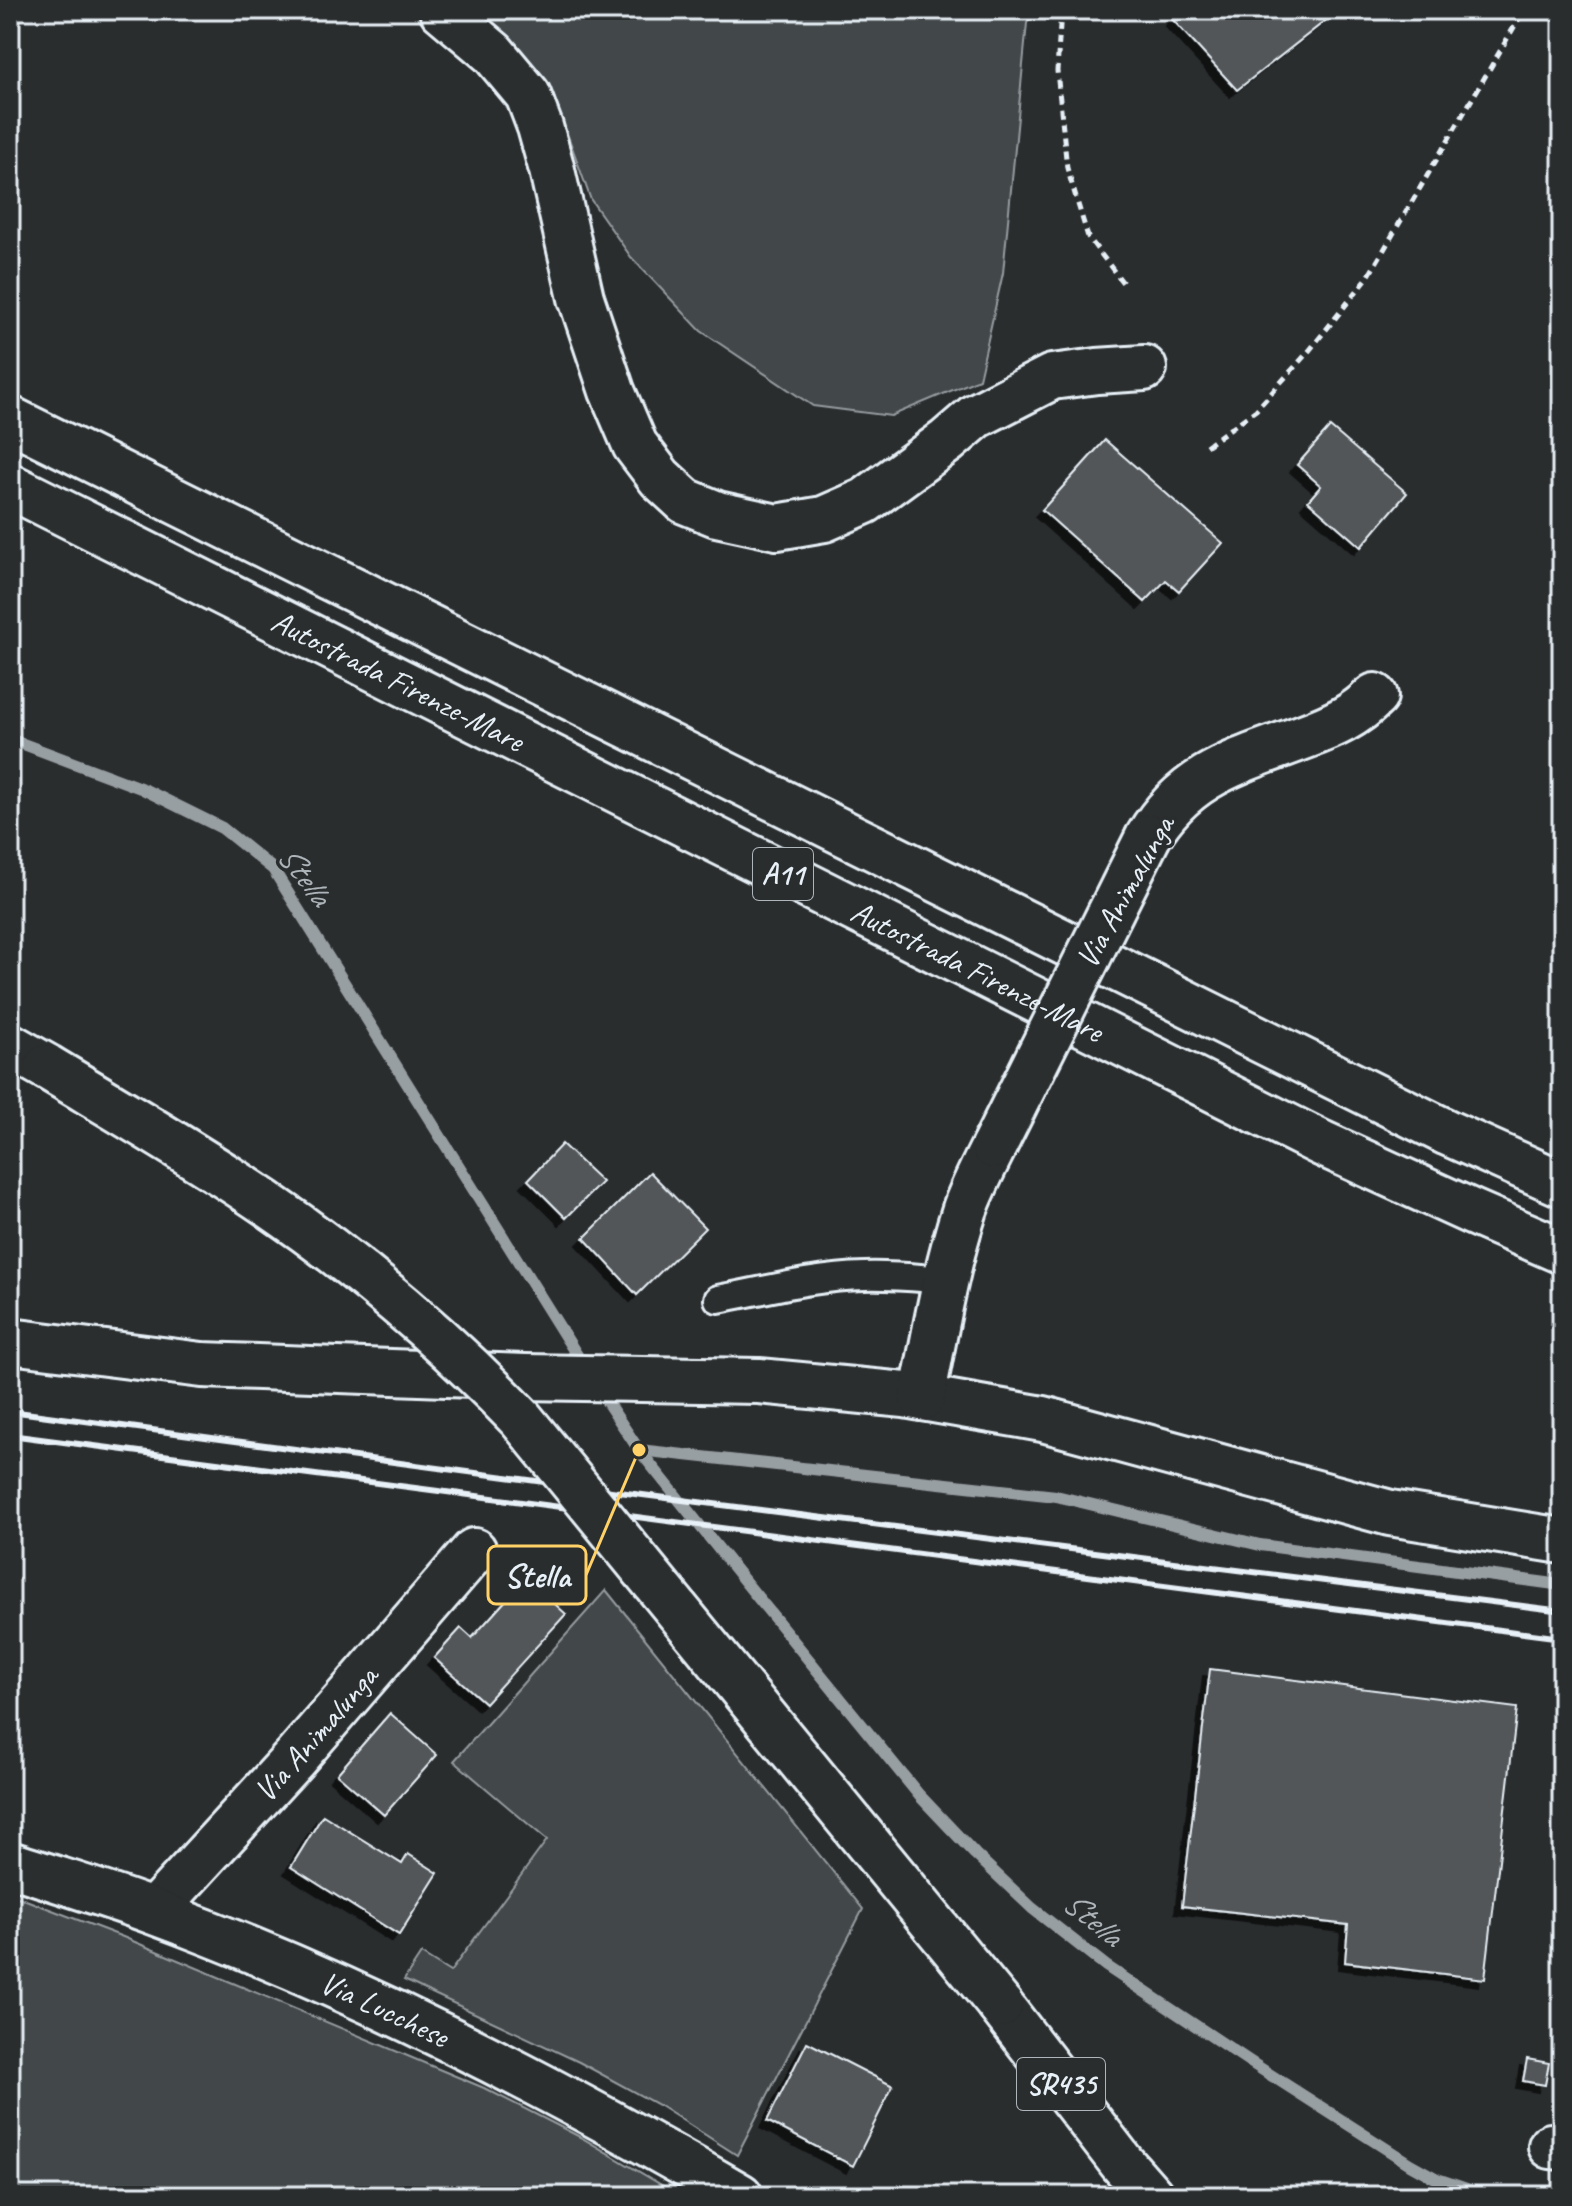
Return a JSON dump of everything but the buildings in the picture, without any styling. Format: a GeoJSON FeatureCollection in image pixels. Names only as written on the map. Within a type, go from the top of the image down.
{"type":"FeatureCollection","features":[{"type":"Feature","properties":{"kind":"main road"},"geometry":{"type":"LineString","coordinates":[[442,10],[493,53],[528,95],[552,170],[581,298],[612,391],[635,445],[660,478],[685,501],[717,514],[777,527],[824,519],[865,501],[976,416],[1052,377],[1144,368]]}},
{"type":"Feature","properties":{"kind":"main road","name":"Autostrada Firenze-Mare"},"geometry":{"type":"LineString","coordinates":[[10,419],[1176,999],[1448,1133],[1562,1184]]}},
{"type":"Feature","properties":{"kind":"main road","name":"Autostrada Firenze-Mare"},"geometry":{"type":"LineString","coordinates":[[10,486],[1321,1143],[1562,1251]]}},
{"type":"Feature","properties":{"kind":"main road","name":"Via Animalunga"},"geometry":{"type":"LineString","coordinates":[[922,1398],[945,1280],[966,1207],[1148,837],[1167,810],[1195,783],[1221,768],[1344,721],[1375,696]]}},
{"type":"Feature","properties":{"kind":"main road","name":"SR435"},"geometry":{"type":"LineString","coordinates":[[28,1056],[172,1142],[277,1211],[365,1275],[478,1374],[521,1419],[1000,2005],[1128,2180],[1151,2196]]}},
{"type":"Feature","properties":{"kind":"main road"},"geometry":{"type":"LineString","coordinates":[[10,1341],[202,1365],[525,1377],[759,1381],[922,1398],[1043,1419],[1390,1513],[1562,1541]]}},
{"type":"Feature","properties":{"kind":"main road","name":"Via Animalunga"},"geometry":{"type":"LineString","coordinates":[[154,1911],[294,1759],[474,1551]]}},
{"type":"Feature","properties":{"kind":"main road","name":"Via Lucchese"},"geometry":{"type":"LineString","coordinates":[[10,1864],[154,1911],[282,1963],[420,2025],[631,2133],[740,2196]]}},
{"type":"Feature","properties":{"kind":"lane"},"geometry":{"type":"LineString","coordinates":[[718,1299],[832,1278],[902,1276],[945,1280]]}},
{"type":"Feature","properties":{"kind":"path"},"geometry":{"type":"LineString","coordinates":[[1061,10],[1057,71],[1067,168],[1088,237],[1123,283]]}},
{"type":"Feature","properties":{"kind":"path"},"geometry":{"type":"LineString","coordinates":[[1206,446],[1256,410],[1309,351],[1368,277],[1524,10]]}},
{"type":"Feature","properties":{"kind":"shaded area"},"geometry":{"type":"Polygon","coordinates":[[[476,10],[1037,10],[1027,23],[1003,273],[979,379],[891,416],[813,406],[701,331],[631,257],[591,200],[553,94],[532,65],[476,10]]]}},
{"type":"Feature","properties":{"kind":"shaded area"},"geometry":{"type":"Polygon","coordinates":[[[606,1590],[863,1909],[737,2155],[660,2106],[579,2062],[404,1980],[421,1954],[450,1972],[547,1840],[454,1761],[606,1590]]]}},
{"type":"Feature","properties":{"kind":"shaded area"},"geometry":{"type":"Polygon","coordinates":[[[10,1894],[123,1937],[484,2088],[582,2138],[680,2196],[10,2196],[10,1894]]]}},
{"type":"Feature","properties":{"kind":"waterway","name":"Stella"},"geometry":{"type":"LineString","coordinates":[[10,739],[143,789],[222,828],[273,869],[585,1368]]}},
{"type":"Feature","properties":{"kind":"waterway","name":"Stella"},"geometry":{"type":"LineString","coordinates":[[597,1387],[639,1450],[919,1795],[1032,1908],[1106,1966],[1410,2164],[1437,2179],[1487,2196]]}},
{"type":"Feature","properties":{"kind":"waterway"},"geometry":{"type":"LineString","coordinates":[[639,1450],[1056,1496],[1260,1545],[1562,1585]]}},
{"type":"Feature","properties":{"kind":"railway"},"geometry":{"type":"LineString","coordinates":[[10,1411],[619,1492],[1562,1611]]}},
{"type":"Feature","properties":{"kind":"railway"},"geometry":{"type":"LineString","coordinates":[[10,1435],[1562,1638]]}},
{"type":"Feature","properties":{"kind":"place","name":"Stella"},"geometry":{"type":"Point","coordinates":[639,1450]}}]}
